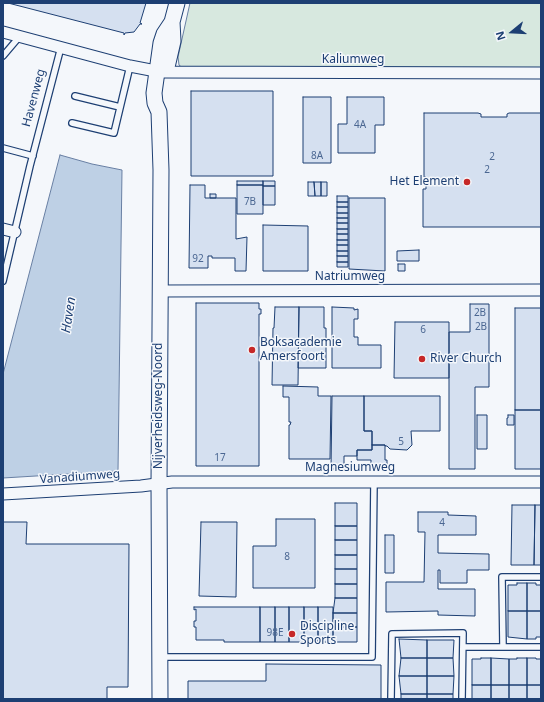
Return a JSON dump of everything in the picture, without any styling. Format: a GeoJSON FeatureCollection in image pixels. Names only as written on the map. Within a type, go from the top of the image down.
{"type":"FeatureCollection","features":[{"type":"Feature","properties":{"kind":"street","name":"Nijverheidsweg-Noord"},"geometry":{"type":"LineString","coordinates":[[160,699],[159,290],[161,170],[159,112],[155,103],[154,93],[161,72],[164,34],[172,22],[177,3]]}},
{"type":"Feature","properties":{"kind":"street"},"geometry":{"type":"LineString","coordinates":[[3,32],[130,66],[161,72]]}},
{"type":"Feature","properties":{"kind":"street","name":"Kaliumweg"},"geometry":{"type":"LineString","coordinates":[[161,72],[541,73]]}},
{"type":"Feature","properties":{"kind":"street"},"geometry":{"type":"LineString","coordinates":[[3,229],[14,232]]}},
{"type":"Feature","properties":{"kind":"street","name":"Natriumweg"},"geometry":{"type":"LineString","coordinates":[[159,290],[541,290]]}},
{"type":"Feature","properties":{"kind":"street","name":"Magnesiumweg"},"geometry":{"type":"LineString","coordinates":[[159,484],[179,482],[541,482]]}},
{"type":"Feature","properties":{"kind":"street","name":"Vanadiumweg"},"geometry":{"type":"LineString","coordinates":[[3,494],[159,484]]}},
{"type":"Feature","properties":{"kind":"lane"},"geometry":{"type":"LineString","coordinates":[[3,56],[20,36]]}},
{"type":"Feature","properties":{"kind":"lane","name":"Havenweg"},"geometry":{"type":"LineString","coordinates":[[3,280],[32,156],[62,47]]}},
{"type":"Feature","properties":{"kind":"lane"},"geometry":{"type":"LineString","coordinates":[[72,123],[114,133],[130,66]]}},
{"type":"Feature","properties":{"kind":"lane"},"geometry":{"type":"LineString","coordinates":[[75,96],[120,107]]}},
{"type":"Feature","properties":{"kind":"lane"},"geometry":{"type":"LineString","coordinates":[[3,148],[32,156]]}},
{"type":"Feature","properties":{"kind":"lane"},"geometry":{"type":"LineString","coordinates":[[159,657],[372,656],[374,481]]}},
{"type":"Feature","properties":{"kind":"lane"},"geometry":{"type":"LineString","coordinates":[[503,647],[502,577],[541,577]]}},
{"type":"Feature","properties":{"kind":"lane"},"geometry":{"type":"LineString","coordinates":[[391,699],[392,634],[463,633],[462,699]]}},
{"type":"Feature","properties":{"kind":"lane"},"geometry":{"type":"LineString","coordinates":[[463,647],[541,647]]}},
{"type":"Feature","properties":{"kind":"shaded area"},"geometry":{"type":"Polygon","coordinates":[[[190,3],[541,3],[541,69],[184,69],[179,65],[178,57],[190,3]]]}},
{"type":"Feature","properties":{"kind":"water","name":"Haven"},"geometry":{"type":"Polygon","coordinates":[[[60,155],[92,164],[122,170],[118,471],[3,478],[3,374],[60,155]]]}},
{"type":"Feature","properties":{"kind":"building"},"geometry":{"type":"Polygon","coordinates":[[[8,3],[146,3],[140,23],[142,24],[140,24],[134,32],[125,33],[124,35],[124,33],[8,3]]]}},
{"type":"Feature","properties":{"kind":"building"},"geometry":{"type":"Polygon","coordinates":[[[191,91],[273,91],[273,176],[191,176],[191,91]]]}},
{"type":"Feature","properties":{"kind":"building"},"geometry":{"type":"Polygon","coordinates":[[[303,97],[331,97],[331,163],[303,163],[303,97]]]}},
{"type":"Feature","properties":{"kind":"building"},"geometry":{"type":"Polygon","coordinates":[[[347,97],[384,97],[384,125],[375,125],[375,153],[338,153],[338,124],[347,124],[347,97]]]}},
{"type":"Feature","properties":{"kind":"building"},"geometry":{"type":"Polygon","coordinates":[[[424,113],[478,113],[481,114],[481,117],[507,117],[507,114],[509,113],[541,113],[541,227],[423,227],[423,189],[426,189],[426,177],[424,177],[424,113]]]}},
{"type":"Feature","properties":{"kind":"building"},"geometry":{"type":"Polygon","coordinates":[[[237,181],[263,181],[263,185],[237,185],[237,181]]]}},
{"type":"Feature","properties":{"kind":"building"},"geometry":{"type":"Polygon","coordinates":[[[263,181],[275,181],[275,186],[263,186],[263,181]]]}},
{"type":"Feature","properties":{"kind":"building"},"geometry":{"type":"Polygon","coordinates":[[[308,182],[314,182],[315,196],[308,196],[308,182]]]}},
{"type":"Feature","properties":{"kind":"building"},"geometry":{"type":"Polygon","coordinates":[[[314,182],[321,182],[321,196],[315,196],[314,182]]]}},
{"type":"Feature","properties":{"kind":"building"},"geometry":{"type":"Polygon","coordinates":[[[321,182],[327,182],[327,196],[321,196],[321,182]]]}},
{"type":"Feature","properties":{"kind":"building"},"geometry":{"type":"Polygon","coordinates":[[[190,185],[205,185],[205,198],[236,198],[236,239],[247,237],[246,271],[235,271],[235,258],[212,258],[212,256],[208,256],[208,268],[189,268],[190,185]]]}},
{"type":"Feature","properties":{"kind":"building"},"geometry":{"type":"Polygon","coordinates":[[[237,185],[263,185],[263,214],[237,214],[237,185]]]}},
{"type":"Feature","properties":{"kind":"building"},"geometry":{"type":"Polygon","coordinates":[[[263,186],[275,186],[275,205],[263,205],[263,186]]]}},
{"type":"Feature","properties":{"kind":"building"},"geometry":{"type":"Polygon","coordinates":[[[210,194],[216,194],[216,198],[210,198],[210,194]]]}},
{"type":"Feature","properties":{"kind":"building"},"geometry":{"type":"Polygon","coordinates":[[[337,196],[348,196],[348,202],[337,202],[337,196]]]}},
{"type":"Feature","properties":{"kind":"building"},"geometry":{"type":"Polygon","coordinates":[[[349,198],[385,198],[385,271],[349,269],[349,198]]]}},
{"type":"Feature","properties":{"kind":"building"},"geometry":{"type":"Polygon","coordinates":[[[337,202],[348,202],[348,207],[337,207],[337,202]]]}},
{"type":"Feature","properties":{"kind":"building"},"geometry":{"type":"Polygon","coordinates":[[[337,207],[348,207],[348,213],[337,213],[337,207]]]}},
{"type":"Feature","properties":{"kind":"building"},"geometry":{"type":"Polygon","coordinates":[[[337,213],[348,213],[348,218],[337,218],[337,213]]]}},
{"type":"Feature","properties":{"kind":"building"},"geometry":{"type":"Polygon","coordinates":[[[337,218],[348,218],[348,223],[337,223],[337,218]]]}},
{"type":"Feature","properties":{"kind":"building"},"geometry":{"type":"Polygon","coordinates":[[[337,223],[348,223],[348,229],[337,229],[337,223]]]}},
{"type":"Feature","properties":{"kind":"building"},"geometry":{"type":"Polygon","coordinates":[[[263,225],[308,226],[308,271],[263,271],[263,225]]]}},
{"type":"Feature","properties":{"kind":"building"},"geometry":{"type":"Polygon","coordinates":[[[337,229],[348,229],[348,234],[337,234],[337,229]]]}},
{"type":"Feature","properties":{"kind":"building"},"geometry":{"type":"Polygon","coordinates":[[[337,234],[348,234],[348,240],[337,240],[337,234]]]}},
{"type":"Feature","properties":{"kind":"building"},"geometry":{"type":"Polygon","coordinates":[[[337,240],[348,240],[348,245],[337,245],[337,240]]]}},
{"type":"Feature","properties":{"kind":"building"},"geometry":{"type":"Polygon","coordinates":[[[337,245],[348,245],[348,251],[337,251],[337,245]]]}},
{"type":"Feature","properties":{"kind":"building"},"geometry":{"type":"Polygon","coordinates":[[[419,250],[419,261],[397,261],[397,251],[419,250]]]}},
{"type":"Feature","properties":{"kind":"building"},"geometry":{"type":"Polygon","coordinates":[[[337,251],[348,251],[348,256],[337,256],[337,251]]]}},
{"type":"Feature","properties":{"kind":"building"},"geometry":{"type":"Polygon","coordinates":[[[337,256],[348,256],[348,262],[337,262],[337,256]]]}},
{"type":"Feature","properties":{"kind":"building"},"geometry":{"type":"Polygon","coordinates":[[[337,262],[348,262],[348,267],[337,267],[337,262]]]}},
{"type":"Feature","properties":{"kind":"building"},"geometry":{"type":"Polygon","coordinates":[[[398,264],[405,264],[405,271],[398,271],[398,264]]]}},
{"type":"Feature","properties":{"kind":"building"},"geometry":{"type":"Polygon","coordinates":[[[196,303],[259,303],[261,314],[259,314],[259,466],[196,466],[196,303]]]}},
{"type":"Feature","properties":{"kind":"building"},"geometry":{"type":"Polygon","coordinates":[[[470,304],[489,304],[489,387],[475,387],[475,469],[449,469],[449,332],[470,332],[470,304]]]}},
{"type":"Feature","properties":{"kind":"building"},"geometry":{"type":"Polygon","coordinates":[[[275,307],[299,307],[298,385],[272,385],[275,307]]]}},
{"type":"Feature","properties":{"kind":"building"},"geometry":{"type":"Polygon","coordinates":[[[299,307],[324,307],[324,328],[326,328],[326,368],[298,368],[299,307]]]}},
{"type":"Feature","properties":{"kind":"building"},"geometry":{"type":"Polygon","coordinates":[[[332,307],[354,308],[354,310],[358,309],[358,319],[354,319],[354,337],[358,337],[358,345],[381,345],[381,368],[332,368],[332,307]]]}},
{"type":"Feature","properties":{"kind":"building"},"geometry":{"type":"Polygon","coordinates":[[[515,308],[541,308],[541,410],[515,410],[515,308]]]}},
{"type":"Feature","properties":{"kind":"building","name":"River Church"},"geometry":{"type":"Polygon","coordinates":[[[395,322],[449,322],[449,378],[394,378],[395,322]]]}},
{"type":"Feature","properties":{"kind":"building"},"geometry":{"type":"Polygon","coordinates":[[[283,386],[318,387],[318,396],[331,396],[330,459],[289,459],[289,425],[291,422],[289,422],[289,397],[283,397],[283,386]]]}},
{"type":"Feature","properties":{"kind":"building"},"geometry":{"type":"Polygon","coordinates":[[[332,396],[364,396],[364,431],[372,431],[372,450],[357,450],[357,456],[344,456],[344,469],[331,469],[332,396]]]}},
{"type":"Feature","properties":{"kind":"building"},"geometry":{"type":"Polygon","coordinates":[[[364,396],[440,396],[440,431],[411,431],[412,445],[407,450],[390,449],[385,445],[372,445],[372,431],[364,431],[364,396]]]}},
{"type":"Feature","properties":{"kind":"building"},"geometry":{"type":"Polygon","coordinates":[[[515,410],[541,410],[541,469],[515,469],[515,410]]]}},
{"type":"Feature","properties":{"kind":"building"},"geometry":{"type":"Polygon","coordinates":[[[477,415],[487,415],[487,449],[477,449],[477,415]]]}},
{"type":"Feature","properties":{"kind":"building"},"geometry":{"type":"Polygon","coordinates":[[[508,415],[514,415],[514,425],[507,425],[508,415]]]}},
{"type":"Feature","properties":{"kind":"building"},"geometry":{"type":"Polygon","coordinates":[[[372,445],[385,445],[385,460],[387,460],[387,467],[371,467],[371,460],[357,460],[357,450],[372,450],[372,445]]]}},
{"type":"Feature","properties":{"kind":"building"},"geometry":{"type":"Polygon","coordinates":[[[335,503],[357,503],[357,526],[335,526],[335,503]]]}},
{"type":"Feature","properties":{"kind":"building"},"geometry":{"type":"Polygon","coordinates":[[[512,505],[535,505],[534,565],[511,565],[512,505]]]}},
{"type":"Feature","properties":{"kind":"building"},"geometry":{"type":"Polygon","coordinates":[[[535,505],[541,505],[541,565],[534,565],[535,505]]]}},
{"type":"Feature","properties":{"kind":"building"},"geometry":{"type":"Polygon","coordinates":[[[418,512],[448,512],[448,515],[476,516],[476,535],[438,535],[438,553],[489,554],[489,570],[467,570],[467,583],[440,583],[440,570],[438,570],[438,589],[475,589],[475,616],[438,615],[438,611],[386,612],[386,582],[424,582],[425,532],[418,532],[418,512]]]}},
{"type":"Feature","properties":{"kind":"building"},"geometry":{"type":"Polygon","coordinates":[[[276,519],[315,519],[315,588],[253,588],[253,546],[276,546],[276,519]]]}},
{"type":"Feature","properties":{"kind":"building"},"geometry":{"type":"Polygon","coordinates":[[[3,522],[27,522],[26,544],[129,544],[128,687],[107,687],[107,699],[3,699],[3,522]]]}},
{"type":"Feature","properties":{"kind":"building"},"geometry":{"type":"Polygon","coordinates":[[[201,522],[237,522],[236,597],[199,596],[201,522]]]}},
{"type":"Feature","properties":{"kind":"building"},"geometry":{"type":"Polygon","coordinates":[[[335,526],[357,526],[357,540],[335,540],[335,526]]]}},
{"type":"Feature","properties":{"kind":"building"},"geometry":{"type":"Polygon","coordinates":[[[385,535],[394,535],[394,573],[385,573],[385,535]]]}},
{"type":"Feature","properties":{"kind":"building"},"geometry":{"type":"Polygon","coordinates":[[[335,540],[357,540],[357,555],[335,555],[335,540]]]}},
{"type":"Feature","properties":{"kind":"building"},"geometry":{"type":"Polygon","coordinates":[[[335,555],[357,555],[357,569],[335,569],[335,555]]]}},
{"type":"Feature","properties":{"kind":"building"},"geometry":{"type":"Polygon","coordinates":[[[335,569],[357,569],[357,584],[335,584],[335,569]]]}},
{"type":"Feature","properties":{"kind":"building"},"geometry":{"type":"Polygon","coordinates":[[[517,583],[527,583],[527,611],[508,611],[508,585],[517,585],[517,583]]]}},
{"type":"Feature","properties":{"kind":"building"},"geometry":{"type":"Polygon","coordinates":[[[527,583],[536,583],[536,585],[541,585],[541,611],[527,611],[527,583]]]}},
{"type":"Feature","properties":{"kind":"building"},"geometry":{"type":"Polygon","coordinates":[[[335,584],[357,584],[357,598],[335,598],[335,584]]]}},
{"type":"Feature","properties":{"kind":"building"},"geometry":{"type":"Polygon","coordinates":[[[335,598],[357,598],[357,613],[333,613],[335,598]]]}},
{"type":"Feature","properties":{"kind":"building"},"geometry":{"type":"Polygon","coordinates":[[[194,607],[260,607],[260,642],[196,640],[196,627],[194,627],[194,621],[196,621],[196,609],[194,610],[194,607]]]}},
{"type":"Feature","properties":{"kind":"building"},"geometry":{"type":"Polygon","coordinates":[[[260,607],[275,607],[275,642],[260,642],[260,607]]]}},
{"type":"Feature","properties":{"kind":"building"},"geometry":{"type":"Polygon","coordinates":[[[275,607],[289,607],[289,642],[275,642],[275,607]]]}},
{"type":"Feature","properties":{"kind":"building"},"geometry":{"type":"Polygon","coordinates":[[[289,607],[304,607],[304,642],[289,642],[289,607]]]}},
{"type":"Feature","properties":{"kind":"building"},"geometry":{"type":"Polygon","coordinates":[[[304,607],[318,607],[318,642],[304,642],[304,607]]]}},
{"type":"Feature","properties":{"kind":"building"},"geometry":{"type":"Polygon","coordinates":[[[318,607],[333,607],[333,642],[318,642],[318,607]]]}},
{"type":"Feature","properties":{"kind":"building"},"geometry":{"type":"Polygon","coordinates":[[[508,611],[527,611],[527,639],[508,637],[508,611]]]}},
{"type":"Feature","properties":{"kind":"building"},"geometry":{"type":"Polygon","coordinates":[[[527,611],[541,611],[541,637],[536,637],[536,639],[527,639],[527,611]]]}},
{"type":"Feature","properties":{"kind":"building"},"geometry":{"type":"Polygon","coordinates":[[[333,613],[357,613],[357,627],[333,627],[333,613]]]}},
{"type":"Feature","properties":{"kind":"building"},"geometry":{"type":"Polygon","coordinates":[[[333,627],[357,627],[357,642],[333,642],[333,627]]]}},
{"type":"Feature","properties":{"kind":"building"},"geometry":{"type":"Polygon","coordinates":[[[399,639],[427,640],[427,658],[401,658],[399,639]]]}},
{"type":"Feature","properties":{"kind":"building"},"geometry":{"type":"Polygon","coordinates":[[[427,640],[454,640],[453,658],[427,658],[427,640]]]}},
{"type":"Feature","properties":{"kind":"building"},"geometry":{"type":"Polygon","coordinates":[[[401,658],[427,658],[427,676],[399,676],[401,658]]]}},
{"type":"Feature","properties":{"kind":"building"},"geometry":{"type":"Polygon","coordinates":[[[427,658],[453,658],[454,676],[427,676],[427,658]]]}},
{"type":"Feature","properties":{"kind":"building"},"geometry":{"type":"Polygon","coordinates":[[[491,658],[491,685],[472,685],[472,659],[491,658]]]}},
{"type":"Feature","properties":{"kind":"building"},"geometry":{"type":"Polygon","coordinates":[[[491,658],[509,659],[509,685],[491,685],[491,658]]]}},
{"type":"Feature","properties":{"kind":"building"},"geometry":{"type":"Polygon","coordinates":[[[527,658],[527,685],[509,685],[509,659],[527,658]]]}},
{"type":"Feature","properties":{"kind":"building"},"geometry":{"type":"Polygon","coordinates":[[[527,658],[541,659],[541,685],[527,685],[527,658]]]}},
{"type":"Feature","properties":{"kind":"building"},"geometry":{"type":"Polygon","coordinates":[[[266,664],[381,665],[381,699],[188,699],[188,681],[266,681],[266,664]]]}},
{"type":"Feature","properties":{"kind":"building"},"geometry":{"type":"Polygon","coordinates":[[[399,676],[427,676],[427,694],[401,694],[399,676]]]}},
{"type":"Feature","properties":{"kind":"building"},"geometry":{"type":"Polygon","coordinates":[[[427,676],[454,676],[453,694],[427,694],[427,676]]]}},
{"type":"Feature","properties":{"kind":"building"},"geometry":{"type":"Polygon","coordinates":[[[472,685],[491,685],[491,699],[472,699],[472,685]]]}},
{"type":"Feature","properties":{"kind":"building"},"geometry":{"type":"Polygon","coordinates":[[[491,685],[509,685],[509,699],[491,699],[491,685]]]}},
{"type":"Feature","properties":{"kind":"building"},"geometry":{"type":"Polygon","coordinates":[[[509,685],[527,685],[527,699],[509,699],[509,685]]]}},
{"type":"Feature","properties":{"kind":"building"},"geometry":{"type":"Polygon","coordinates":[[[527,685],[541,685],[541,699],[527,699],[527,685]]]}},
{"type":"Feature","properties":{"kind":"building"},"geometry":{"type":"Polygon","coordinates":[[[401,694],[427,694],[427,699],[401,699],[401,694]]]}},
{"type":"Feature","properties":{"kind":"building"},"geometry":{"type":"Polygon","coordinates":[[[427,694],[453,694],[453,699],[427,699],[427,694]]]}},
{"type":"Feature","properties":{"kind":"place","name":"Het Element"},"geometry":{"type":"Point","coordinates":[467,182]}},
{"type":"Feature","properties":{"kind":"place","name":"Boksacademie Amersfoort"},"geometry":{"type":"Point","coordinates":[252,350]}},
{"type":"Feature","properties":{"kind":"place","name":"River Church"},"geometry":{"type":"Point","coordinates":[422,359]}},
{"type":"Feature","properties":{"kind":"place","name":"Discipline Sports"},"geometry":{"type":"Point","coordinates":[292,634]}}]}
